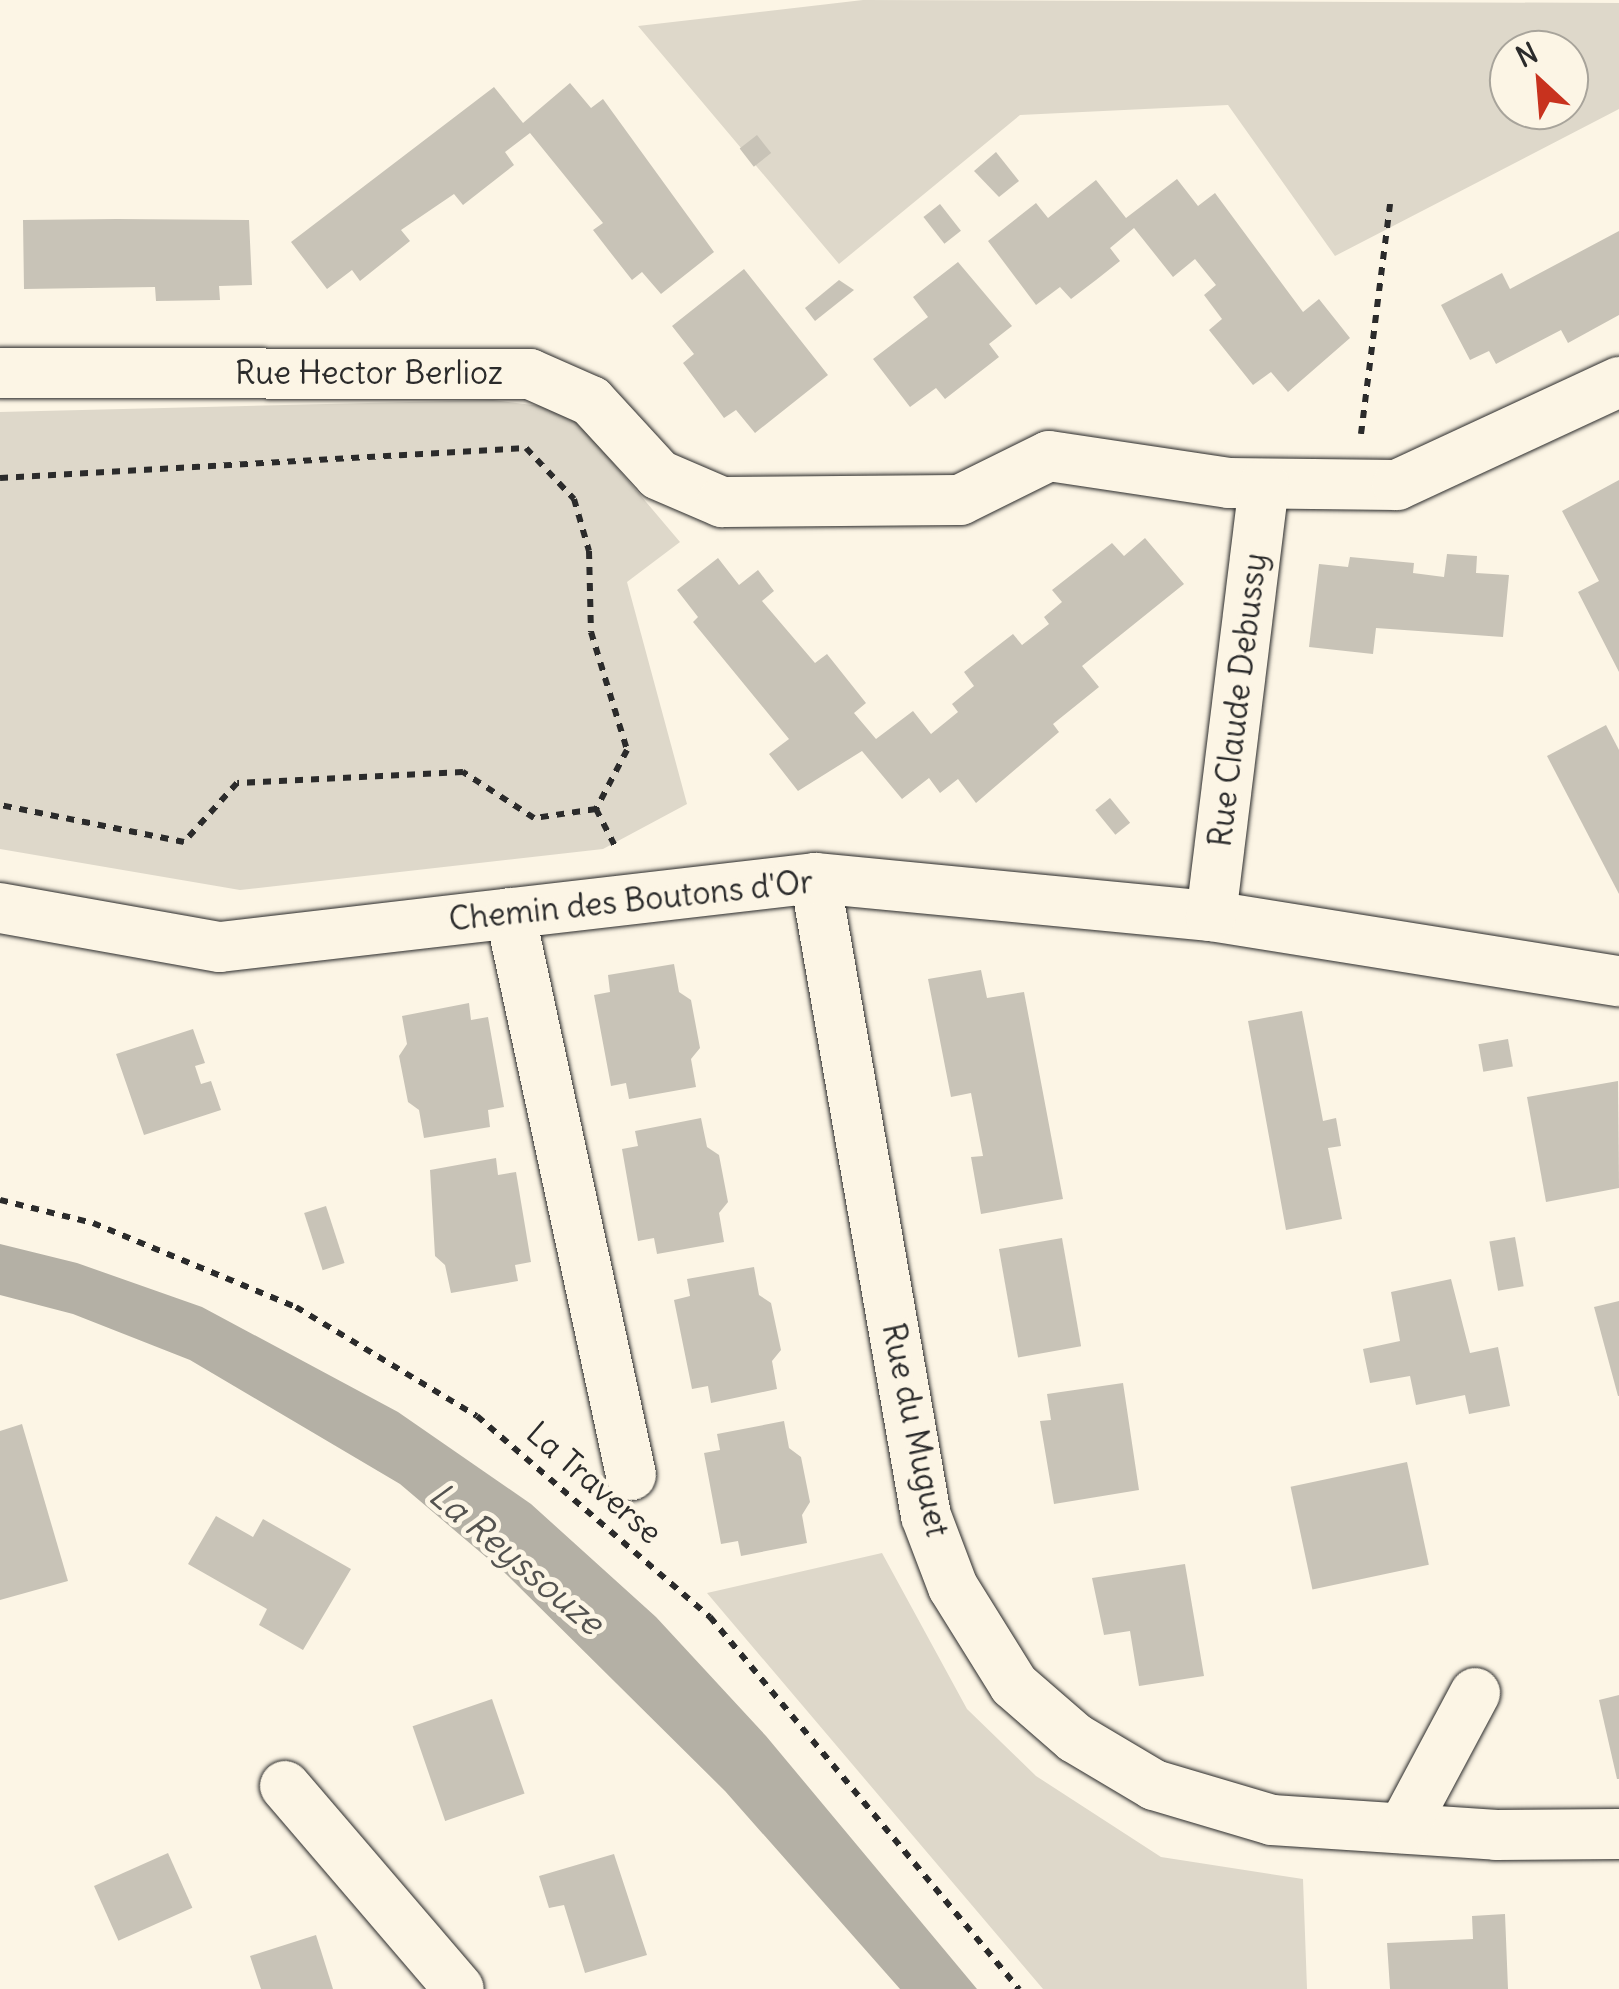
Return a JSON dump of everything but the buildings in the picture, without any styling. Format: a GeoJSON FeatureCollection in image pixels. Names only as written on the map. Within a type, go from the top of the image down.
{"type":"FeatureCollection","features":[{"type":"Feature","properties":{"kind":"street","name":"Rue Hector Berlioz"},"geometry":{"type":"LineString","coordinates":[[0,373],[530,374],[591,401],[660,475],[722,502],[960,500],[1049,456],[1264,484],[1397,485],[1619,382]]}},
{"type":"Feature","properties":{"kind":"street","name":"Rue Claude Debussy"},"geometry":{"type":"LineString","coordinates":[[1211,916],[1264,484]]}},
{"type":"Feature","properties":{"kind":"street","name":"Chemin des Boutons d'Or"},"geometry":{"type":"LineString","coordinates":[[0,908],[220,947],[815,878],[1211,916],[1619,982]]}},
{"type":"Feature","properties":{"kind":"street","name":"Rue du Muguet"},"geometry":{"type":"LineString","coordinates":[[815,878],[926,1516],[953,1587],[1014,1685],[1075,1738],[1154,1785],[1272,1820],[1619,1834]]}},
{"type":"Feature","properties":{"kind":"street"},"geometry":{"type":"LineString","coordinates":[[510,914],[631,1474]]}},
{"type":"Feature","properties":{"kind":"street"},"geometry":{"type":"LineString","coordinates":[[1403,1828],[1475,1693]]}},
{"type":"Feature","properties":{"kind":"street"},"geometry":{"type":"LineString","coordinates":[[285,1786],[460,1989]]}},
{"type":"Feature","properties":{"kind":"path"},"geometry":{"type":"LineString","coordinates":[[1354,485],[1390,204]]}},
{"type":"Feature","properties":{"kind":"path"},"geometry":{"type":"LineString","coordinates":[[0,478],[526,448],[574,499],[589,551],[591,632],[627,750],[596,809],[534,818],[463,772],[237,784],[184,842],[0,805]]}},
{"type":"Feature","properties":{"kind":"path","name":"La Traverse"},"geometry":{"type":"LineString","coordinates":[[0,1200],[93,1223],[296,1307],[477,1416],[710,1617],[1019,1989]]}},
{"type":"Feature","properties":{"kind":"shaded area"},"geometry":{"type":"Polygon","coordinates":[[[863,0],[1619,3],[1619,109],[1589,125],[1589,30],[1489,30],[1489,130],[1578,130],[1335,256],[1228,105],[1020,115],[839,264],[638,26],[863,0]]]}},
{"type":"Feature","properties":{"kind":"shaded area"},"geometry":{"type":"Polygon","coordinates":[[[493,400],[541,406],[580,424],[680,542],[627,582],[687,804],[603,849],[240,890],[0,849],[0,412],[493,400]]]}},
{"type":"Feature","properties":{"kind":"shaded area"},"geometry":{"type":"Polygon","coordinates":[[[882,1553],[967,1709],[1036,1776],[1161,1857],[1303,1879],[1307,1989],[1043,1989],[707,1593],[882,1553]]]}},
{"type":"Feature","properties":{"kind":"water","name":"La Reyssouze"},"geometry":{"type":"Polygon","coordinates":[[[0,1244],[77,1263],[202,1307],[398,1412],[531,1504],[656,1617],[766,1736],[977,1989],[900,1989],[725,1791],[506,1574],[400,1484],[190,1360],[73,1314],[0,1295],[0,1244]]]}}]}
